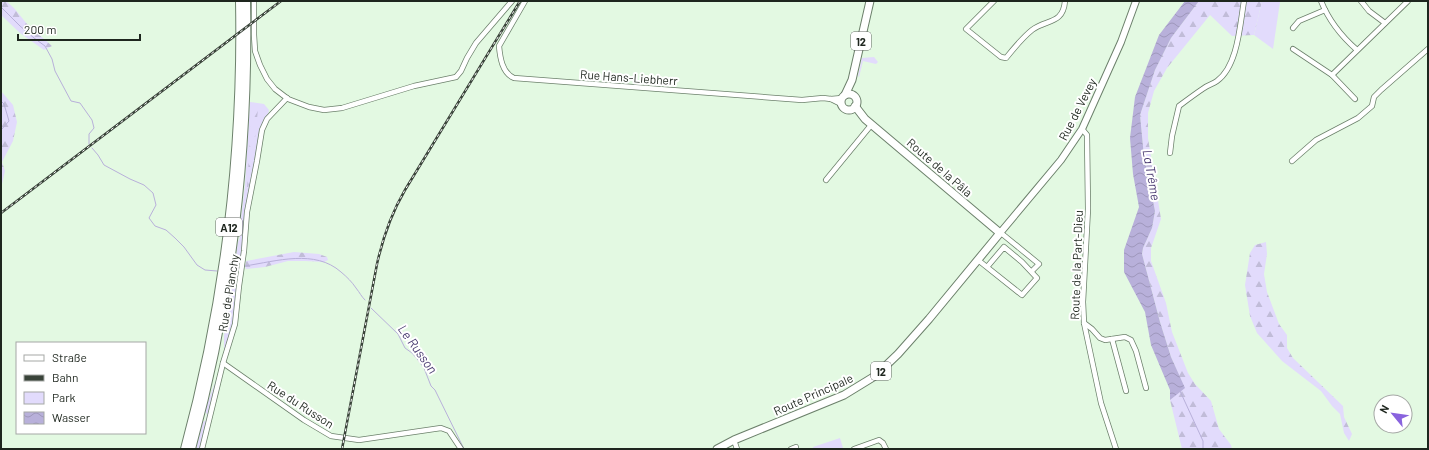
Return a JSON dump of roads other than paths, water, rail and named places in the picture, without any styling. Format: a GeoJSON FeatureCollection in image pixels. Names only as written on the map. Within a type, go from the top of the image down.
{"type":"FeatureCollection","features":[{"type":"Feature","properties":{"kind":"highway","name":"A12"},"geometry":{"type":"LineString","coordinates":[[185,449],[210,345],[220,295],[230,223],[239,114],[241,55],[240,1]]}},
{"type":"Feature","properties":{"kind":"highway","name":"A12"},"geometry":{"type":"LineString","coordinates":[[191,449],[216,346],[228,281],[235,231],[241,172],[245,107],[246,1]]}},
{"type":"Feature","properties":{"kind":"main road","name":"12"},"geometry":{"type":"LineString","coordinates":[[845,98],[852,80],[870,1]]}},
{"type":"Feature","properties":{"kind":"main road","name":"Rue de Vevey"},"geometry":{"type":"LineString","coordinates":[[1001,233],[1061,160],[1082,129],[1120,46],[1136,1]]}},
{"type":"Feature","properties":{"kind":"main road","name":"Route de la Pâla"},"geometry":{"type":"LineString","coordinates":[[852,108],[856,100],[845,98],[845,109],[852,108],[1001,233]]}},
{"type":"Feature","properties":{"kind":"main road","name":"Route Principale"},"geometry":{"type":"LineString","coordinates":[[717,449],[734,440],[844,395],[875,376],[898,354],[1001,233]]}},
{"type":"Feature","properties":{"kind":"street"},"geometry":{"type":"LineString","coordinates":[[254,1],[254,40],[258,60],[269,81],[287,98],[309,107],[321,109],[346,107],[418,85],[455,78],[461,71],[476,43],[512,1]]}},
{"type":"Feature","properties":{"kind":"street","name":"Rue Hans-Liebherr"},"geometry":{"type":"LineString","coordinates":[[525,1],[499,46],[504,70],[512,78],[802,100],[845,98]]}},
{"type":"Feature","properties":{"kind":"street"},"geometry":{"type":"LineString","coordinates":[[994,1],[966,29],[1001,58],[1006,58],[1033,29],[1054,21],[1059,17],[1065,7],[1065,1]]}},
{"type":"Feature","properties":{"kind":"street"},"geometry":{"type":"LineString","coordinates":[[1170,153],[1172,136],[1179,106],[1226,73],[1236,45],[1244,1]]}},
{"type":"Feature","properties":{"kind":"street"},"geometry":{"type":"LineString","coordinates":[[1321,1],[1332,24],[1343,38],[1358,50]]}},
{"type":"Feature","properties":{"kind":"street"},"geometry":{"type":"LineString","coordinates":[[1361,1],[1369,11],[1385,23]]}},
{"type":"Feature","properties":{"kind":"street"},"geometry":{"type":"LineString","coordinates":[[1332,76],[1408,1]]}},
{"type":"Feature","properties":{"kind":"street"},"geometry":{"type":"LineString","coordinates":[[1293,28],[1299,21],[1325,10]]}},
{"type":"Feature","properties":{"kind":"street"},"geometry":{"type":"LineString","coordinates":[[1292,49],[1332,76],[1355,99]]}},
{"type":"Feature","properties":{"kind":"street"},"geometry":{"type":"LineString","coordinates":[[1292,161],[1316,140],[1358,118],[1372,106],[1374,97],[1381,90],[1428,49]]}},
{"type":"Feature","properties":{"kind":"street","name":"Rue de Planchy"},"geometry":{"type":"LineString","coordinates":[[202,449],[223,363],[235,324],[244,252],[246,216],[258,161],[262,130],[267,120],[287,98]]}},
{"type":"Feature","properties":{"kind":"street"},"geometry":{"type":"LineString","coordinates":[[826,180],[872,124]]}},
{"type":"Feature","properties":{"kind":"street","name":"Route de la Part-Dieu"},"geometry":{"type":"LineString","coordinates":[[1082,129],[1087,135],[1088,202],[1083,302],[1084,323],[1102,403],[1116,449]]}},
{"type":"Feature","properties":{"kind":"street"},"geometry":{"type":"LineString","coordinates":[[1001,233],[1039,264],[1032,272]]}},
{"type":"Feature","properties":{"kind":"street"},"geometry":{"type":"LineString","coordinates":[[978,260],[1022,295],[1037,278],[1022,262],[1004,247],[987,267]]}},
{"type":"Feature","properties":{"kind":"street"},"geometry":{"type":"LineString","coordinates":[[1084,323],[1100,338],[1105,340],[1125,338],[1131,340],[1136,351],[1146,388]]}},
{"type":"Feature","properties":{"kind":"street"},"geometry":{"type":"LineString","coordinates":[[1112,339],[1126,391]]}},
{"type":"Feature","properties":{"kind":"street","name":"Rue du Russon"},"geometry":{"type":"LineString","coordinates":[[223,363],[304,420],[331,436],[359,440],[441,428],[449,431],[461,449]]}},
{"type":"Feature","properties":{"kind":"street"},"geometry":{"type":"LineString","coordinates":[[734,440],[737,449]]}},
{"type":"Feature","properties":{"kind":"street"},"geometry":{"type":"LineString","coordinates":[[854,449],[879,440],[883,442],[886,449]]}},
{"type":"Feature","properties":{"kind":"street"},"geometry":{"type":"LineString","coordinates":[[791,449],[796,447]]}},
{"type":"Feature","properties":{"kind":"water"},"geometry":{"type":"Polygon","coordinates":[[[1185,1],[1199,1],[1171,38],[1155,70],[1140,115],[1144,157],[1155,211],[1152,228],[1143,248],[1142,254],[1171,357],[1185,388],[1170,400],[1170,390],[1151,345],[1145,312],[1124,272],[1124,250],[1139,207],[1133,174],[1130,138],[1135,97],[1159,35],[1185,1]]]}},
{"type":"Feature","properties":{"kind":"waterway","name":"Le Russon"},"geometry":{"type":"LineString","coordinates":[[1,7],[20,26],[45,46],[52,59],[55,71],[71,101],[80,103],[92,120],[94,128],[89,134],[89,144]]}},
{"type":"Feature","properties":{"kind":"waterway"},"geometry":{"type":"LineString","coordinates":[[1,101],[4,104],[9,121],[1,130]]}},
{"type":"Feature","properties":{"kind":"waterway","name":"Le Russon"},"geometry":{"type":"LineString","coordinates":[[92,148],[104,165],[144,185],[153,193],[156,205],[149,218],[155,226],[166,230],[175,238],[184,247],[197,265],[205,270],[217,271]]}},
{"type":"Feature","properties":{"kind":"waterway","name":"Le Russon"},"geometry":{"type":"LineString","coordinates":[[245,266],[295,258],[320,261],[331,265],[343,274],[365,300]]}},
{"type":"Feature","properties":{"kind":"waterway","name":"Le Russon"},"geometry":{"type":"LineString","coordinates":[[371,308],[398,334],[405,348],[412,353],[424,368],[431,386],[435,390],[464,449]]}},
{"type":"Feature","properties":{"kind":"waterway","name":"La Trême"},"geometry":{"type":"LineString","coordinates":[[1180,391],[1203,441],[1203,449]]}},
{"type":"Feature","properties":{"kind":"railway"},"geometry":{"type":"LineString","coordinates":[[1,213],[281,1]]}},
{"type":"Feature","properties":{"kind":"railway"},"geometry":{"type":"LineString","coordinates":[[342,449],[377,264],[382,244],[392,217],[405,190],[520,1]]}}]}
